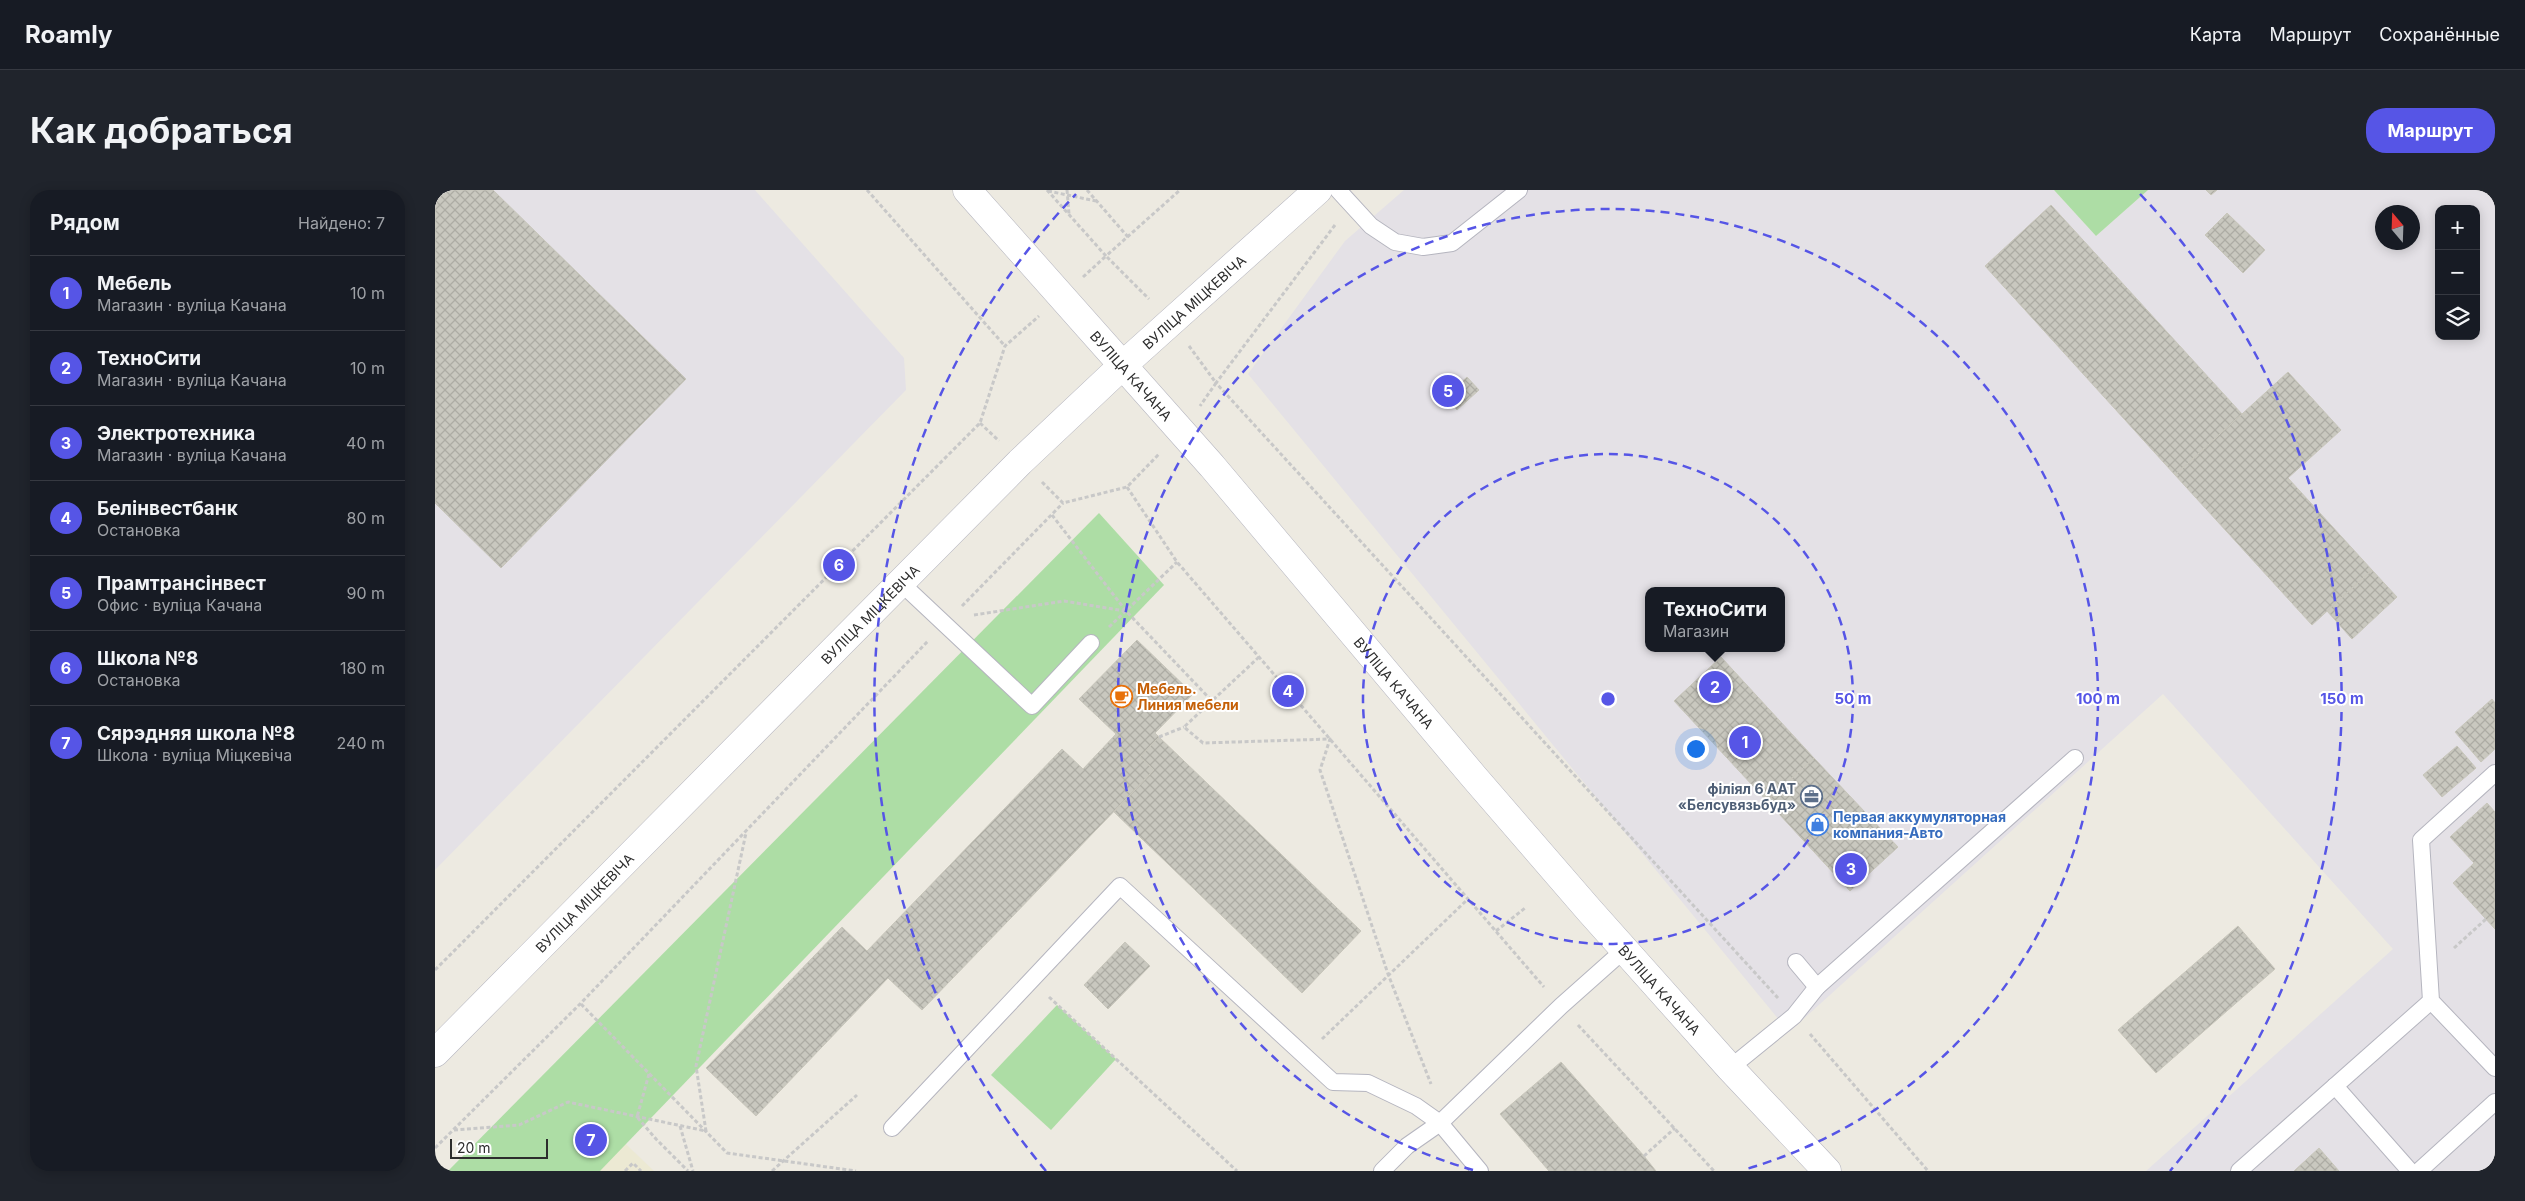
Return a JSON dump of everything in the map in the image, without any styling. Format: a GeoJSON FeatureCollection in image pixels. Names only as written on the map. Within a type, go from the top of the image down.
{"type":"FeatureCollection","features":[{"type":"Feature","properties":{"kind":"main road","name":"ВУЛІЦА КАЧАНА"},"geometry":{"type":"LineString","coordinates":[[967,190],[1212,466],[1474,777],[1624,950],[1730,1068],[1827,1171]]}},
{"type":"Feature","properties":{"kind":"main road","name":"ВУЛІЦА МІЦКЕВІЧА"},"geometry":{"type":"LineString","coordinates":[[435,1053],[1021,462],[1123,365],[1318,190]]}},
{"type":"Feature","properties":{"kind":"lane"},"geometry":{"type":"LineString","coordinates":[[1338,190],[1371,226],[1395,242],[1423,247],[1452,244],[1519,190]]}},
{"type":"Feature","properties":{"kind":"lane"},"geometry":{"type":"LineString","coordinates":[[901,583],[1032,706],[1091,643]]}},
{"type":"Feature","properties":{"kind":"lane"},"geometry":{"type":"LineString","coordinates":[[1730,1068],[1794,1016],[1817,987],[2075,758]]}},
{"type":"Feature","properties":{"kind":"lane"},"geometry":{"type":"LineString","coordinates":[[2495,773],[2421,840],[2431,1002],[2495,1068]]}},
{"type":"Feature","properties":{"kind":"lane"},"geometry":{"type":"LineString","coordinates":[[892,1128],[1120,886],[1333,1082],[1368,1083],[1416,1106],[1440,1122],[1480,1171]]}},
{"type":"Feature","properties":{"kind":"lane"},"geometry":{"type":"LineString","coordinates":[[1381,1171],[1407,1146],[1440,1122],[1561,1006],[1624,950]]}},
{"type":"Feature","properties":{"kind":"lane"},"geometry":{"type":"LineString","coordinates":[[1796,962],[1817,987]]}},
{"type":"Feature","properties":{"kind":"lane"},"geometry":{"type":"LineString","coordinates":[[2239,1171],[2431,1002]]}},
{"type":"Feature","properties":{"kind":"lane"},"geometry":{"type":"LineString","coordinates":[[2335,1086],[2410,1171]]}},
{"type":"Feature","properties":{"kind":"lane"},"geometry":{"type":"LineString","coordinates":[[2431,1167],[2495,1102]]}},
{"type":"Feature","properties":{"kind":"path"},"geometry":{"type":"LineString","coordinates":[[867,190],[1005,346]]}},
{"type":"Feature","properties":{"kind":"path"},"geometry":{"type":"LineString","coordinates":[[1047,190],[1097,201]]}},
{"type":"Feature","properties":{"kind":"path"},"geometry":{"type":"LineString","coordinates":[[1047,190],[1106,256],[1180,190]]}},
{"type":"Feature","properties":{"kind":"path"},"geometry":{"type":"LineString","coordinates":[[1067,190],[1069,215]]}},
{"type":"Feature","properties":{"kind":"path"},"geometry":{"type":"LineString","coordinates":[[1087,190],[1128,237]]}},
{"type":"Feature","properties":{"kind":"path"},"geometry":{"type":"LineString","coordinates":[[1351,205],[1216,383],[1794,1016],[1928,1171]]}},
{"type":"Feature","properties":{"kind":"path"},"geometry":{"type":"LineString","coordinates":[[435,970],[980,423]]}},
{"type":"Feature","properties":{"kind":"path"},"geometry":{"type":"LineString","coordinates":[[1127,487],[1177,562],[1259,658],[1561,1006],[1714,1171]]}},
{"type":"Feature","properties":{"kind":"path"},"geometry":{"type":"LineString","coordinates":[[435,1148],[581,1004],[1063,503]]}},
{"type":"Feature","properties":{"kind":"path"},"geometry":{"type":"LineString","coordinates":[[1052,515],[1126,611],[1212,701]]}},
{"type":"Feature","properties":{"kind":"path"},"geometry":{"type":"LineString","coordinates":[[1091,643],[1177,562]]}},
{"type":"Feature","properties":{"kind":"path"},"geometry":{"type":"LineString","coordinates":[[969,616],[1064,601],[1126,611]]}},
{"type":"Feature","properties":{"kind":"path"},"geometry":{"type":"LineString","coordinates":[[1159,738],[1184,727],[1259,658]]}},
{"type":"Feature","properties":{"kind":"path"},"geometry":{"type":"LineString","coordinates":[[1184,727],[1203,743],[1330,739]]}},
{"type":"Feature","properties":{"kind":"path"},"geometry":{"type":"LineString","coordinates":[[1330,739],[1320,770],[1388,974],[1432,1087]]}},
{"type":"Feature","properties":{"kind":"path"},"geometry":{"type":"LineString","coordinates":[[706,1131],[696,1066],[746,831]]}},
{"type":"Feature","properties":{"kind":"path"},"geometry":{"type":"LineString","coordinates":[[1305,1056],[1468,899]]}},
{"type":"Feature","properties":{"kind":"path"},"geometry":{"type":"LineString","coordinates":[[1496,932],[1525,908]]}},
{"type":"Feature","properties":{"kind":"path"},"geometry":{"type":"LineString","coordinates":[[2429,971],[2486,919]]}},
{"type":"Feature","properties":{"kind":"path"},"geometry":{"type":"LineString","coordinates":[[1032,981],[1237,1171]]}},
{"type":"Feature","properties":{"kind":"path"},"geometry":{"type":"LineString","coordinates":[[581,1004],[727,1153],[857,1171]]}},
{"type":"Feature","properties":{"kind":"path"},"geometry":{"type":"LineString","coordinates":[[637,1117],[649,1074]]}},
{"type":"Feature","properties":{"kind":"path"},"geometry":{"type":"LineString","coordinates":[[772,1171],[857,1095]]}},
{"type":"Feature","properties":{"kind":"path"},"geometry":{"type":"LineString","coordinates":[[453,1130],[519,1125],[568,1102],[706,1131]]}},
{"type":"Feature","properties":{"kind":"path"},"geometry":{"type":"LineString","coordinates":[[637,1117],[688,1171]]}},
{"type":"Feature","properties":{"kind":"path"},"geometry":{"type":"LineString","coordinates":[[680,1126],[693,1171]]}},
{"type":"Feature","properties":{"kind":"path"},"geometry":{"type":"LineString","coordinates":[[1644,1156],[1675,1128]]}},
{"type":"Feature","properties":{"kind":"path"},"geometry":{"type":"LineString","coordinates":[[625,1171],[633,1163],[641,1171]]}},
{"type":"Feature","properties":{"kind":"shaded area"},"geometry":{"type":"Polygon","coordinates":[[[435,190],[755,190],[904,358],[906,390],[435,870],[435,190]]]}},
{"type":"Feature","properties":{"kind":"shaded area"},"geometry":{"type":"Polygon","coordinates":[[[1404,190],[2054,190],[2096,236],[2148,190],[2495,190],[2495,1171],[2146,1171],[2393,949],[2163,694],[1789,1032],[1248,374],[1345,241],[1404,190]]]}},
{"type":"Feature","properties":{"kind":"shaded area"},"geometry":{"type":"Polygon","coordinates":[[[590,1110],[654,1171],[531,1171],[590,1110]]]}},
{"type":"Feature","properties":{"kind":"green space"},"geometry":{"type":"Polygon","coordinates":[[[2054,190],[2148,190],[2096,236],[2054,190]]]}},
{"type":"Feature","properties":{"kind":"green space"},"geometry":{"type":"Polygon","coordinates":[[[1099,513],[1164,585],[600,1171],[448,1171],[1099,513]]]}},
{"type":"Feature","properties":{"kind":"green space"},"geometry":{"type":"Polygon","coordinates":[[[1057,1005],[1116,1059],[1051,1130],[991,1075],[1057,1005]]]}},
{"type":"Feature","properties":{"kind":"building"},"geometry":{"type":"Polygon","coordinates":[[[435,190],[493,190],[686,379],[501,568],[435,503],[435,190]]]}},
{"type":"Feature","properties":{"kind":"building"},"geometry":{"type":"Polygon","coordinates":[[[2206,190],[2217,190],[2211,195],[2206,190]]]}},
{"type":"Feature","properties":{"kind":"building"},"geometry":{"type":"Polygon","coordinates":[[[2051,205],[2242,414],[2175,475],[1985,266],[2051,205]]]}},
{"type":"Feature","properties":{"kind":"building"},"geometry":{"type":"Polygon","coordinates":[[[2227,213],[2265,250],[2243,273],[2205,235],[2227,213]]]}},
{"type":"Feature","properties":{"kind":"building"},"geometry":{"type":"Polygon","coordinates":[[[2288,372],[2341,430],[2288,478],[2372,570],[2312,625],[2175,475],[2288,372]]]}},
{"type":"Feature","properties":{"kind":"building"},"geometry":{"type":"Polygon","coordinates":[[[1467,377],[1479,390],[1457,410],[1445,397],[1467,377]]]}},
{"type":"Feature","properties":{"kind":"building"},"geometry":{"type":"Polygon","coordinates":[[[2372,570],[2397,597],[2352,639],[2327,611],[2372,570]]]}},
{"type":"Feature","properties":{"kind":"building"},"geometry":{"type":"Polygon","coordinates":[[[1137,640],[1193,694],[1155,733],[1159,737],[1140,757],[1154,770],[922,1010],[888,978],[756,1116],[706,1068],[842,927],[867,951],[1062,749],[1083,769],[1116,734],[1079,699],[1137,640]]]}},
{"type":"Feature","properties":{"kind":"building"},"geometry":{"type":"Polygon","coordinates":[[[1721,657],[1814,758],[1767,801],[1674,701],[1721,657]]]}},
{"type":"Feature","properties":{"kind":"building"},"geometry":{"type":"Polygon","coordinates":[[[2492,699],[2495,703],[2495,749],[2481,762],[2455,732],[2492,699]]]}},
{"type":"Feature","properties":{"kind":"building"},"geometry":{"type":"Polygon","coordinates":[[[1159,737],[1361,931],[1302,993],[1114,812],[1154,770],[1140,757],[1159,737]]]}},
{"type":"Feature","properties":{"kind":"building"},"geometry":{"type":"Polygon","coordinates":[[[2457,746],[2476,768],[2442,797],[2423,775],[2457,746]]]}},
{"type":"Feature","properties":{"kind":"building"},"geometry":{"type":"Polygon","coordinates":[[[1814,758],[1898,847],[1850,891],[1767,801],[1814,758]]]}},
{"type":"Feature","properties":{"kind":"building"},"geometry":{"type":"Polygon","coordinates":[[[2487,803],[2495,812],[2495,929],[2453,883],[2474,863],[2450,837],[2487,803]]]}},
{"type":"Feature","properties":{"kind":"building"},"geometry":{"type":"Polygon","coordinates":[[[2238,926],[2275,969],[2156,1073],[2118,1030],[2238,926]]]}},
{"type":"Feature","properties":{"kind":"building"},"geometry":{"type":"Polygon","coordinates":[[[1125,942],[1150,966],[1108,1009],[1084,985],[1125,942]]]}},
{"type":"Feature","properties":{"kind":"building"},"geometry":{"type":"Polygon","coordinates":[[[1561,1062],[1656,1171],[1549,1171],[1500,1114],[1561,1062]]]}},
{"type":"Feature","properties":{"kind":"building"},"geometry":{"type":"Polygon","coordinates":[[[2319,1148],[2339,1171],[2294,1171],[2319,1148]]]}},
{"type":"Feature","properties":{"kind":"place","name":"Прамтрансінвест"},"geometry":{"type":"Point","coordinates":[1448,391]}},
{"type":"Feature","properties":{"kind":"place","name":"Школа №8"},"geometry":{"type":"Point","coordinates":[839,565]}},
{"type":"Feature","properties":{"kind":"place","name":"ТехноСити"},"geometry":{"type":"Point","coordinates":[1715,687]}},
{"type":"Feature","properties":{"kind":"place","name":"Белінвестбанк"},"geometry":{"type":"Point","coordinates":[1288,691]}},
{"type":"Feature","properties":{"kind":"place","name":"Мебель. Линия мебели"},"geometry":{"type":"Point","coordinates":[1121,696]}},
{"type":"Feature","properties":{"kind":"place","name":"Мебель"},"geometry":{"type":"Point","coordinates":[1745,742]}},
{"type":"Feature","properties":{"kind":"place","name":"філіял 6 ААТ «Белсувязьбуд»"},"geometry":{"type":"Point","coordinates":[1812,796]}},
{"type":"Feature","properties":{"kind":"place","name":"Первая аккумуляторная компания-Авто"},"geometry":{"type":"Point","coordinates":[1817,824]}},
{"type":"Feature","properties":{"kind":"place","name":"Электротехника"},"geometry":{"type":"Point","coordinates":[1851,869]}},
{"type":"Feature","properties":{"kind":"place","name":"Сярэдняя школа №8"},"geometry":{"type":"Point","coordinates":[591,1140]}}]}
